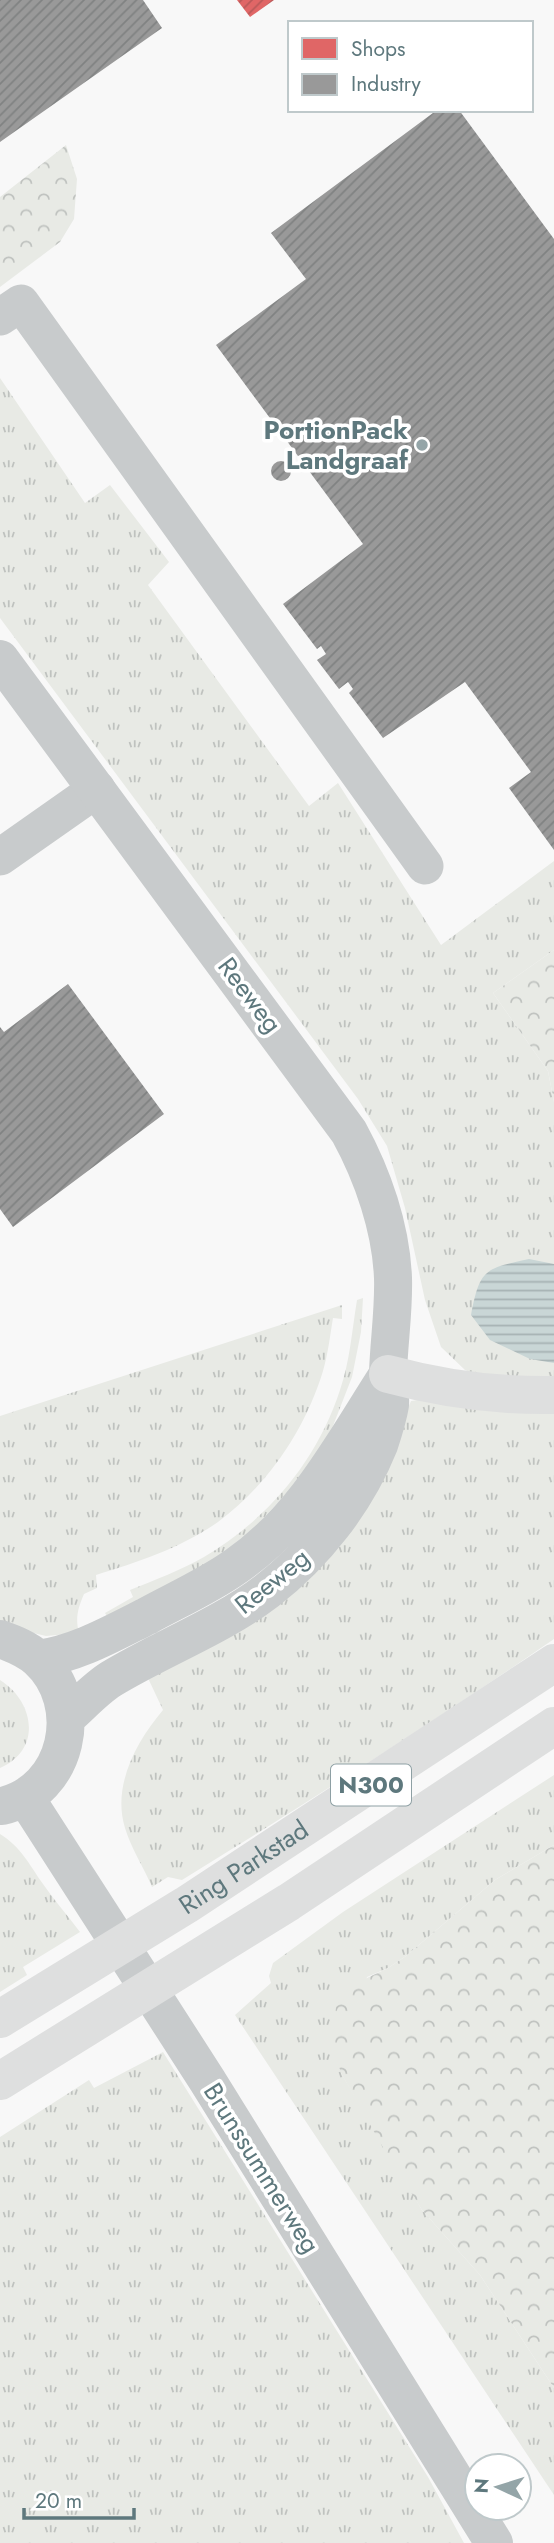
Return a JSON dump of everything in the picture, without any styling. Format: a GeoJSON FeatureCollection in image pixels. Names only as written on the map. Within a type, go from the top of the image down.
{"type":"FeatureCollection","features":[{"type":"Feature","properties":{"kind":"highway"},"geometry":{"type":"LineString","coordinates":[[388,1374],[434,1385],[491,1393],[554,1395]]}},
{"type":"Feature","properties":{"kind":"highway","name":"Ring Parkstad"},"geometry":{"type":"LineString","coordinates":[[0,2019],[186,1905],[554,1663]]}},
{"type":"Feature","properties":{"kind":"highway","name":"Ring Parkstad"},"geometry":{"type":"LineString","coordinates":[[0,2081],[289,1902],[554,1726]]}},
{"type":"Feature","properties":{"kind":"highway","name":"N300"},"geometry":{"type":"LineString","coordinates":[[0,2099],[101,2017]]}},
{"type":"Feature","properties":{"kind":"street"},"geometry":{"type":"LineString","coordinates":[[0,317],[21,303],[425,866]]}},
{"type":"Feature","properties":{"kind":"street","name":"Reeweg"},"geometry":{"type":"LineString","coordinates":[[0,659],[332,1106],[362,1156],[383,1220],[393,1276],[388,1374],[390,1404],[379,1445],[354,1493],[333,1525],[309,1553],[257,1598],[109,1680],[67,1717]]}},
{"type":"Feature","properties":{"kind":"street"},"geometry":{"type":"LineString","coordinates":[[0,857],[97,789]]}},
{"type":"Feature","properties":{"kind":"street","name":"Reeweg"},"geometry":{"type":"LineString","coordinates":[[38,1659],[89,1646],[201,1587],[235,1567],[256,1550],[290,1518],[323,1478],[388,1374]]}},
{"type":"Feature","properties":{"kind":"street"},"geometry":{"type":"LineString","coordinates":[[0,1639],[20,1646],[38,1659],[52,1676],[62,1695],[67,1717],[66,1736],[52,1771],[40,1785],[13,1802]]}},
{"type":"Feature","properties":{"kind":"street","name":"Brunssummerweg"},"geometry":{"type":"LineString","coordinates":[[13,1802],[208,2080],[494,2543]]}},
{"type":"Feature","properties":{"kind":"green space"},"geometry":{"type":"Polygon","coordinates":[[[66,145],[77,179],[74,219],[60,242],[0,287],[0,197],[66,145]]]}},
{"type":"Feature","properties":{"kind":"green space"},"geometry":{"type":"Polygon","coordinates":[[[0,378],[85,503],[110,485],[169,562],[148,585],[309,806],[338,783],[441,945],[554,861],[554,950],[493,993],[548,1071],[554,1102],[554,1382],[489,1381],[465,1370],[441,1347],[425,1300],[405,1208],[387,1146],[358,1099],[0,618],[0,378]]]}},
{"type":"Feature","properties":{"kind":"green space"},"geometry":{"type":"Polygon","coordinates":[[[554,950],[554,1102],[548,1071],[493,993],[554,950]]]}},
{"type":"Feature","properties":{"kind":"green space"},"geometry":{"type":"Polygon","coordinates":[[[363,1298],[361,1332],[352,1377],[331,1431],[313,1464],[240,1544],[109,1619],[105,1613],[133,1597],[130,1590],[168,1575],[227,1542],[249,1525],[287,1486],[304,1464],[330,1416],[346,1368],[357,1300],[363,1298]]]}},
{"type":"Feature","properties":{"kind":"green space"},"geometry":{"type":"Polygon","coordinates":[[[342,1305],[342,1319],[333,1318],[323,1371],[295,1435],[268,1474],[236,1507],[218,1522],[174,1547],[96,1575],[97,1588],[84,1594],[79,1609],[79,1633],[46,1636],[0,1625],[0,1416],[342,1305]]]}},
{"type":"Feature","properties":{"kind":"green space"},"geometry":{"type":"Polygon","coordinates":[[[431,1398],[554,1407],[554,1639],[370,1762],[182,1880],[168,1877],[152,1887],[125,1828],[122,1812],[124,1781],[129,1765],[144,1736],[163,1710],[147,1676],[376,1486],[411,1401],[431,1398]]]}},
{"type":"Feature","properties":{"kind":"green space"},"geometry":{"type":"Polygon","coordinates":[[[0,1680],[21,1700],[29,1726],[23,1750],[0,1768],[0,1680]]]}},
{"type":"Feature","properties":{"kind":"green space"},"geometry":{"type":"Polygon","coordinates":[[[554,1775],[554,1845],[495,1880],[406,1956],[367,1977],[341,2073],[422,2210],[480,2275],[554,2388],[554,2495],[533,2463],[533,2452],[525,2452],[235,2015],[271,1983],[269,1976],[273,1963],[343,1912],[554,1775]]]}},
{"type":"Feature","properties":{"kind":"green space"},"geometry":{"type":"Polygon","coordinates":[[[0,1834],[19,1850],[80,1932],[23,1967],[27,1975],[0,1992],[0,1834]]]}},
{"type":"Feature","properties":{"kind":"green space"},"geometry":{"type":"Polygon","coordinates":[[[554,1845],[554,2388],[480,2275],[422,2210],[385,2151],[341,2073],[334,2050],[334,2027],[336,2006],[348,1987],[406,1956],[495,1880],[554,1845]]]}},
{"type":"Feature","properties":{"kind":"green space"},"geometry":{"type":"Polygon","coordinates":[[[163,2052],[428,2477],[464,2543],[0,2543],[0,2137],[89,2080],[94,2088],[163,2052]]]}},
{"type":"Feature","properties":{"kind":"shaded area"},"geometry":{"type":"Polygon","coordinates":[[[529,1259],[554,1264],[554,1363],[530,1359],[490,1340],[471,1315],[478,1288],[486,1274],[493,1269],[529,1259]]]}},
{"type":"Feature","properties":{"kind":"building: Shops"},"geometry":{"type":"Polygon","coordinates":[[[237,0],[274,0],[250,17],[237,0]]]}},
{"type":"Feature","properties":{"kind":"building: Industry"},"geometry":{"type":"Polygon","coordinates":[[[0,0],[143,0],[162,28],[0,142],[0,0]]]}},
{"type":"Feature","properties":{"kind":"building: Industry","name":"PortionPack Landgraaf"},"geometry":{"type":"Polygon","coordinates":[[[434,112],[460,112],[554,239],[554,850],[509,788],[531,772],[465,682],[383,738],[349,693],[353,689],[348,682],[339,689],[317,660],[326,654],[321,646],[317,649],[283,604],[363,544],[216,345],[306,279],[271,233],[434,112]]]}},
{"type":"Feature","properties":{"kind":"building: Industry"},"geometry":{"type":"Polygon","coordinates":[[[281,461],[288,464],[291,471],[288,478],[281,481],[274,478],[271,471],[274,464],[281,461]]]}},
{"type":"Feature","properties":{"kind":"building: Industry"},"geometry":{"type":"Polygon","coordinates":[[[68,984],[164,1114],[13,1227],[0,1209],[0,1027],[4,1032],[68,984]]]}},
{"type":"Feature","properties":{"kind":"place","name":"PortionPack Landgraaf"},"geometry":{"type":"Point","coordinates":[422,445]}}]}
